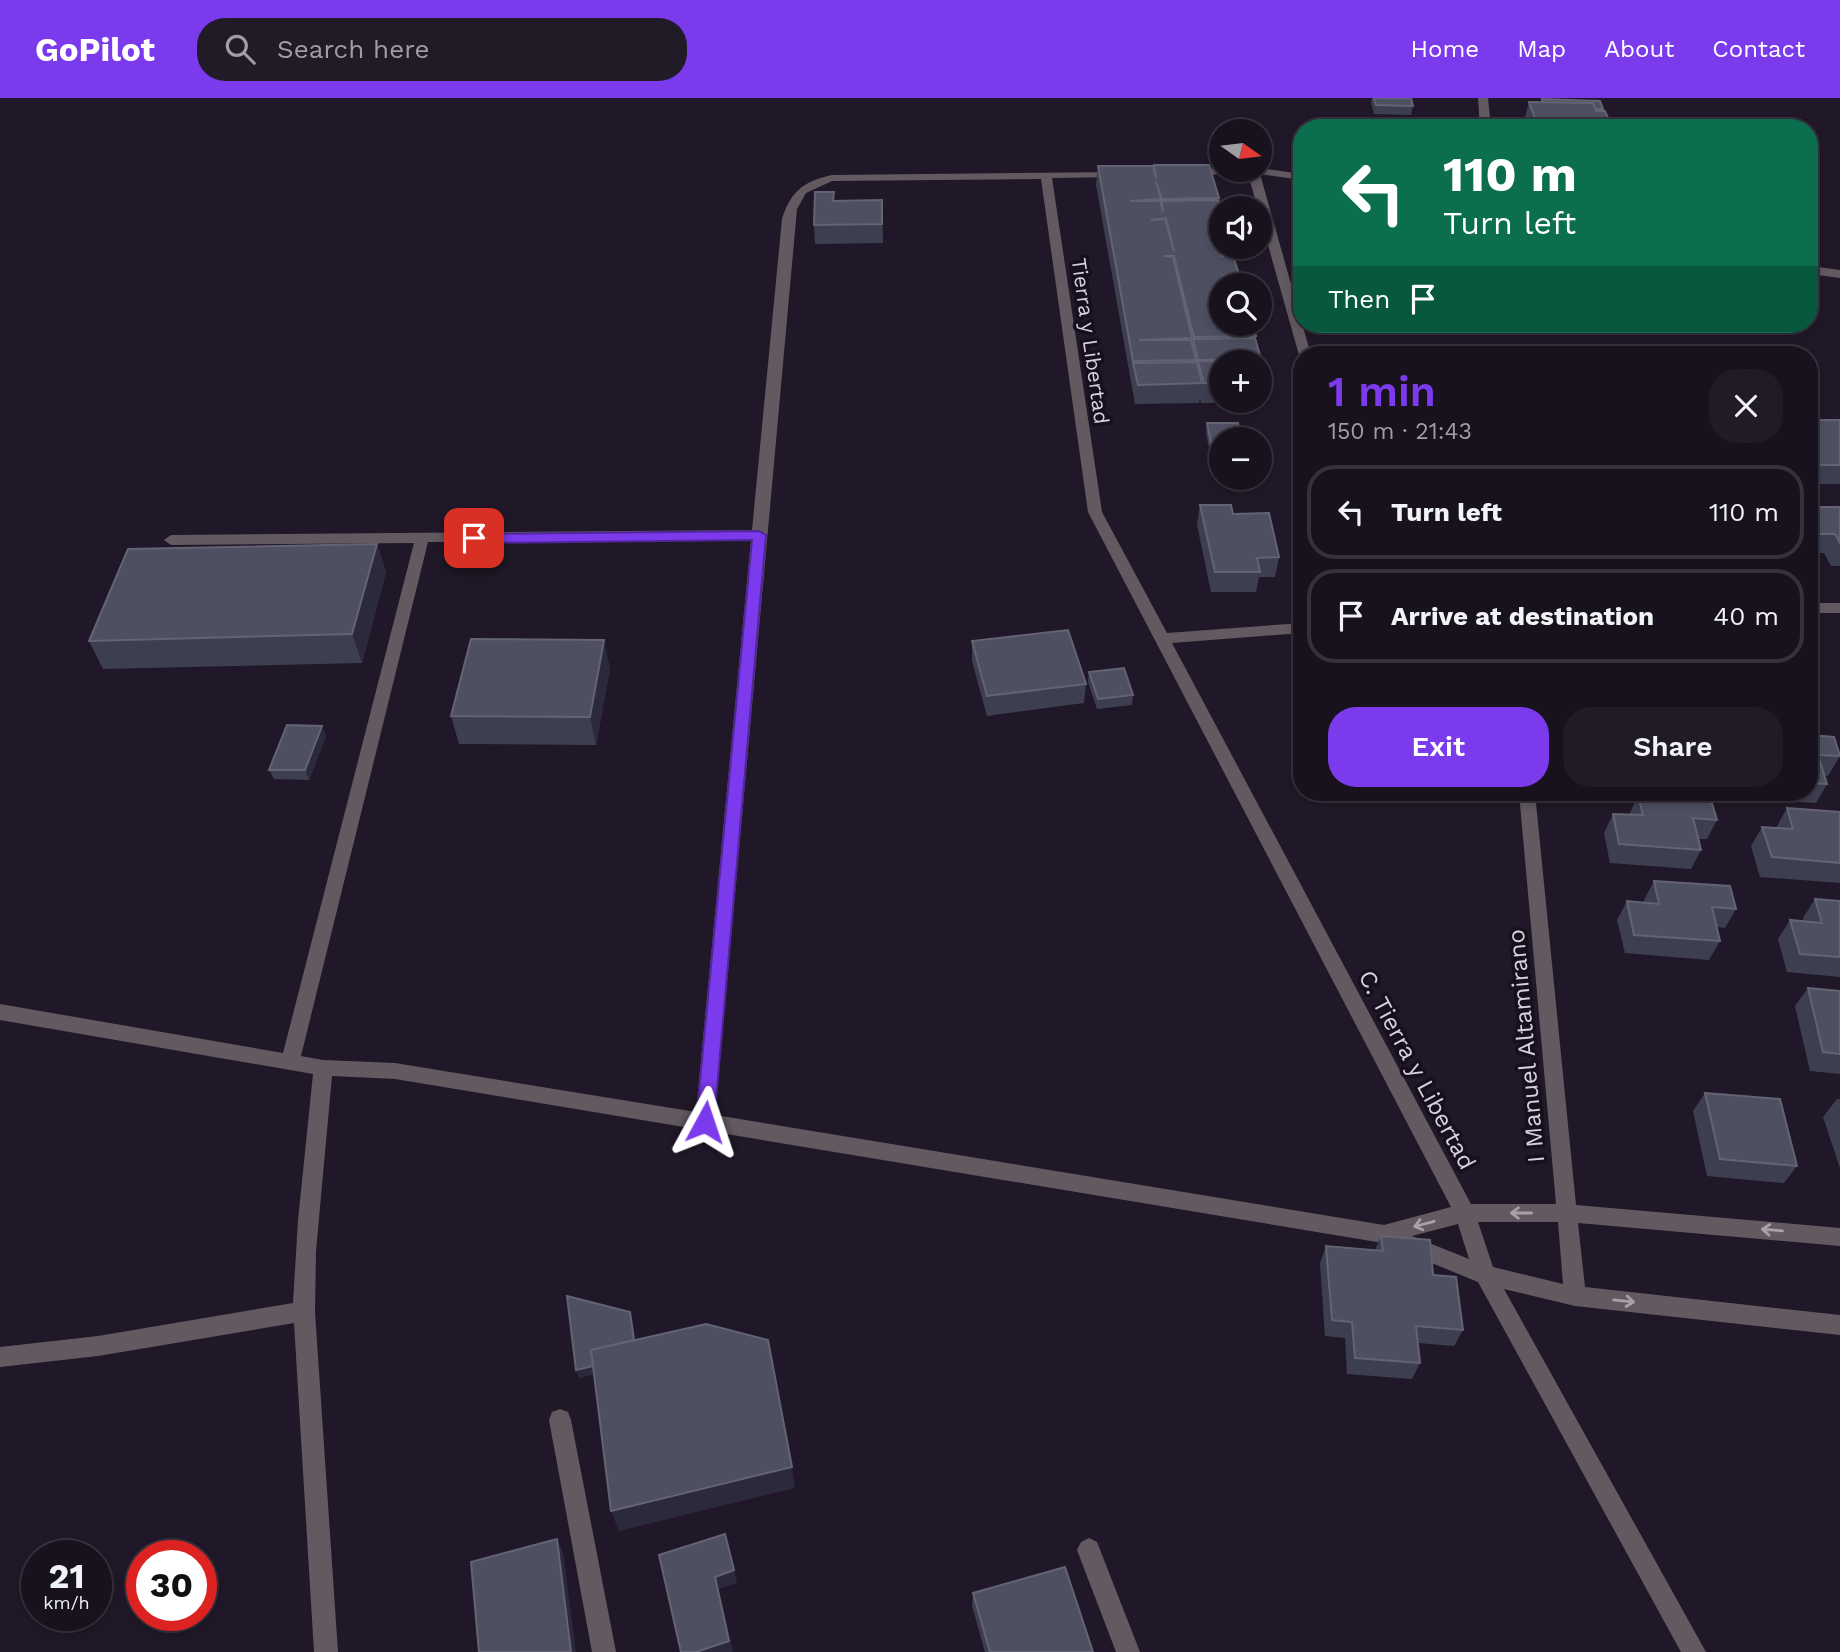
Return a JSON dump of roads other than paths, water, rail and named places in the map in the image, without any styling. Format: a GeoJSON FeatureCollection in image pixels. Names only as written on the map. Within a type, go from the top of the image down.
{"type":"FeatureCollection","features":[{"type":"Feature","properties":{"kind":"street"},"geometry":{"type":"LineString","coordinates":[[1483,98],[1485,119]]}},
{"type":"Feature","properties":{"kind":"street"},"geometry":{"type":"LineString","coordinates":[[1170,172],[1209,171]]}},
{"type":"Feature","properties":{"kind":"street"},"geometry":{"type":"LineString","coordinates":[[705,1122],[788,219],[794,199],[802,189],[814,182],[832,178],[1129,173]]}},
{"type":"Feature","properties":{"kind":"street"},"geometry":{"type":"LineString","coordinates":[[1272,173],[1293,176]]}},
{"type":"Feature","properties":{"kind":"street","name":"Tierra y Libertad"},"geometry":{"type":"LineString","coordinates":[[1046,176],[1095,512]]}},
{"type":"Feature","properties":{"kind":"street"},"geometry":{"type":"LineString","coordinates":[[1256,182],[1293,312]]}},
{"type":"Feature","properties":{"kind":"street"},"geometry":{"type":"LineString","coordinates":[[1818,271],[1840,274]]}},
{"type":"Feature","properties":{"kind":"street","name":"C. Tierra y Libertad"},"geometry":{"type":"LineString","coordinates":[[1095,512],[1465,1213],[1485,1275],[1694,1652]]}},
{"type":"Feature","properties":{"kind":"street"},"geometry":{"type":"LineString","coordinates":[[171,540],[759,535]]}},
{"type":"Feature","properties":{"kind":"street"},"geometry":{"type":"LineString","coordinates":[[290,1063],[422,539]]}},
{"type":"Feature","properties":{"kind":"street"},"geometry":{"type":"LineString","coordinates":[[1818,608],[1840,608]]}},
{"type":"Feature","properties":{"kind":"street"},"geometry":{"type":"LineString","coordinates":[[1161,639],[1293,629]]}},
{"type":"Feature","properties":{"kind":"street","name":"I Manuel Altamirano"},"geometry":{"type":"LineString","coordinates":[[1528,801],[1575,1296]]}},
{"type":"Feature","properties":{"kind":"street"},"geometry":{"type":"LineString","coordinates":[[0,1012],[290,1063],[323,1068],[395,1071],[1384,1234],[1485,1275],[1575,1296],[1840,1325]]}},
{"type":"Feature","properties":{"kind":"street"},"geometry":{"type":"LineString","coordinates":[[323,1068],[319,1130],[307,1208],[304,1311],[327,1652]]}},
{"type":"Feature","properties":{"kind":"street"},"geometry":{"type":"LineString","coordinates":[[1384,1234],[1465,1213],[1567,1213],[1840,1237]]}},
{"type":"Feature","properties":{"kind":"street"},"geometry":{"type":"LineString","coordinates":[[0,1357],[98,1346],[304,1311]]}},
{"type":"Feature","properties":{"kind":"street"},"geometry":{"type":"LineString","coordinates":[[559,1420],[604,1652]]}},
{"type":"Feature","properties":{"kind":"street"},"geometry":{"type":"LineString","coordinates":[[1089,1549],[1128,1652]]}}]}
